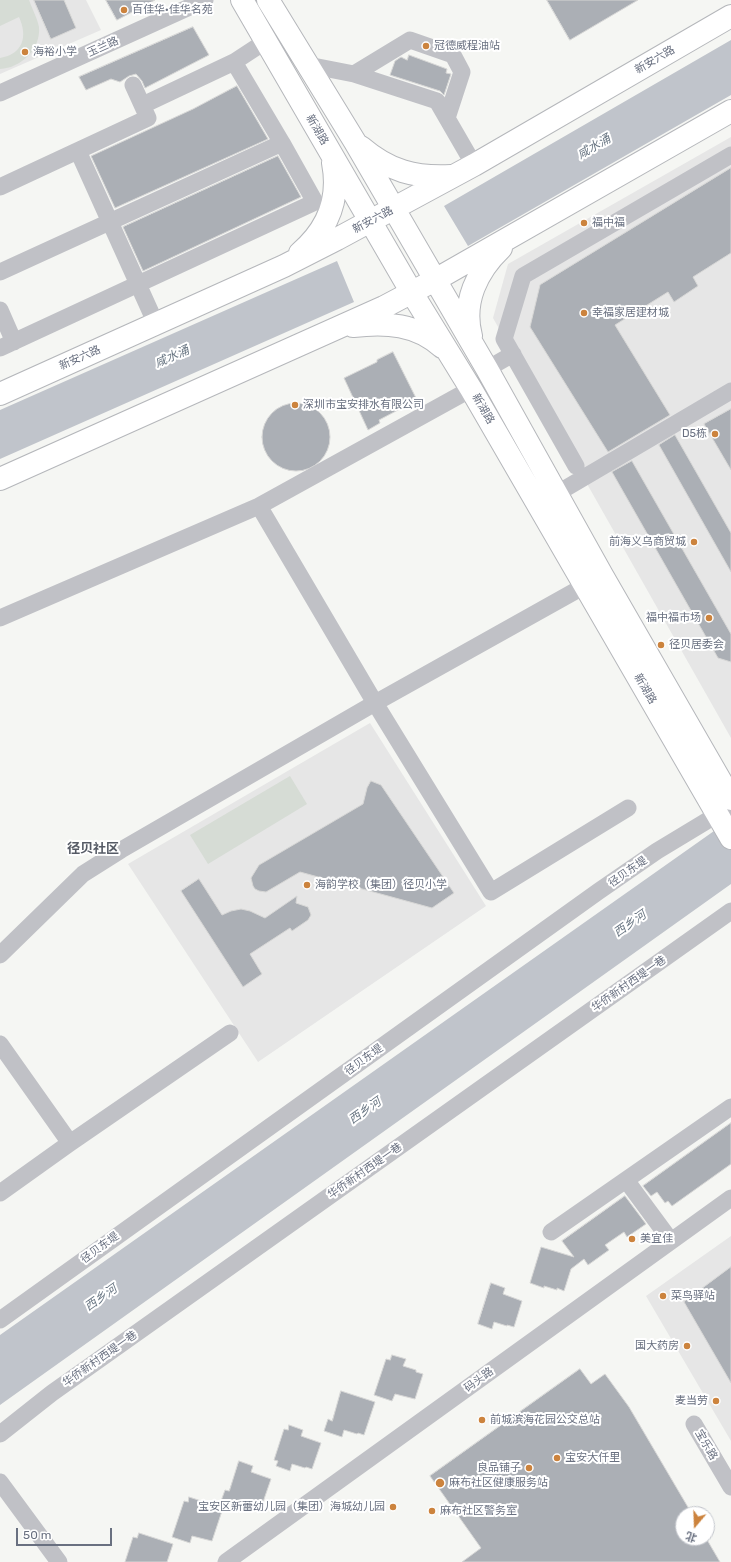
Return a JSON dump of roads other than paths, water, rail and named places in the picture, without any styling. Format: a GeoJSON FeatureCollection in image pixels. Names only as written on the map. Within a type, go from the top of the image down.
{"type":"FeatureCollection","features":[{"type":"Feature","properties":{"kind":"main road","name":"新湖路"},"geometry":{"type":"LineString","coordinates":[[242,0],[412,293],[594,580],[726,815]]}},
{"type":"Feature","properties":{"kind":"main road","name":"新湖路"},"geometry":{"type":"LineString","coordinates":[[268,0],[355,142],[487,369],[556,494],[594,580]]}},
{"type":"Feature","properties":{"kind":"main road","name":"新安六路"},"geometry":{"type":"LineString","coordinates":[[0,394],[284,266],[370,222],[731,16]]}},
{"type":"Feature","properties":{"kind":"main road"},"geometry":{"type":"LineString","coordinates":[[0,479],[338,328],[412,293],[731,111]]}},
{"type":"Feature","properties":{"kind":"main road"},"geometry":{"type":"LineString","coordinates":[[355,142],[384,164],[399,171],[432,177],[452,176]]}},
{"type":"Feature","properties":{"kind":"main road"},"geometry":{"type":"LineString","coordinates":[[284,266],[305,248],[318,234],[330,212],[336,188],[336,175],[332,156]]}},
{"type":"Feature","properties":{"kind":"main road"},"geometry":{"type":"LineString","coordinates":[[474,347],[469,330],[468,318],[469,305],[475,281],[496,253],[519,231]]}},
{"type":"Feature","properties":{"kind":"main road"},"geometry":{"type":"LineString","coordinates":[[338,328],[378,324],[404,326],[425,334],[452,356]]}},
{"type":"Feature","properties":{"kind":"street","name":"玉兰路"},"geometry":{"type":"LineString","coordinates":[[0,93],[205,0]]}},
{"type":"Feature","properties":{"kind":"street"},"geometry":{"type":"LineString","coordinates":[[354,74],[410,40],[453,55],[462,72],[447,118]]}},
{"type":"Feature","properties":{"kind":"street"},"geometry":{"type":"LineString","coordinates":[[143,106],[234,62],[266,41]]}},
{"type":"Feature","properties":{"kind":"street"},"geometry":{"type":"LineString","coordinates":[[0,310],[7,345],[315,202],[234,62]]}},
{"type":"Feature","properties":{"kind":"street"},"geometry":{"type":"LineString","coordinates":[[308,65],[354,74],[437,101],[474,164]]}},
{"type":"Feature","properties":{"kind":"street"},"geometry":{"type":"LineString","coordinates":[[0,187],[148,118],[133,85]]}},
{"type":"Feature","properties":{"kind":"street"},"geometry":{"type":"LineString","coordinates":[[0,272],[282,143]]}},
{"type":"Feature","properties":{"kind":"street"},"geometry":{"type":"LineString","coordinates":[[78,151],[156,324]]}},
{"type":"Feature","properties":{"kind":"street"},"geometry":{"type":"LineString","coordinates":[[576,466],[504,339],[523,276],[731,155]]}},
{"type":"Feature","properties":{"kind":"street"},"geometry":{"type":"LineString","coordinates":[[487,369],[512,354]]}},
{"type":"Feature","properties":{"kind":"street"},"geometry":{"type":"LineString","coordinates":[[0,618],[259,506],[472,389]]}},
{"type":"Feature","properties":{"kind":"street"},"geometry":{"type":"LineString","coordinates":[[556,494],[731,391]]}},
{"type":"Feature","properties":{"kind":"street"},"geometry":{"type":"LineString","coordinates":[[259,506],[375,703],[492,892],[628,808]]}},
{"type":"Feature","properties":{"kind":"street"},"geometry":{"type":"LineString","coordinates":[[0,955],[83,874],[151,832],[375,703],[594,580]]}},
{"type":"Feature","properties":{"kind":"street","name":"径贝东堤"},"geometry":{"type":"LineString","coordinates":[[0,1320],[657,851],[726,815]]}},
{"type":"Feature","properties":{"kind":"street","name":"华侨新村西堤一巷"},"geometry":{"type":"LineString","coordinates":[[0,1434],[52,1393],[731,911]]}},
{"type":"Feature","properties":{"kind":"street"},"geometry":{"type":"LineString","coordinates":[[0,1193],[230,1032]]}},
{"type":"Feature","properties":{"kind":"street"},"geometry":{"type":"LineString","coordinates":[[0,1044],[70,1143]]}},
{"type":"Feature","properties":{"kind":"street"},"geometry":{"type":"LineString","coordinates":[[552,1232],[731,1107]]}},
{"type":"Feature","properties":{"kind":"street"},"geometry":{"type":"LineString","coordinates":[[626,1180],[671,1241]]}},
{"type":"Feature","properties":{"kind":"street","name":"码头路"},"geometry":{"type":"LineString","coordinates":[[226,1562],[731,1198]]}},
{"type":"Feature","properties":{"kind":"street","name":"宝乐路"},"geometry":{"type":"LineString","coordinates":[[694,1424],[731,1487]]}},
{"type":"Feature","properties":{"kind":"street"},"geometry":{"type":"LineString","coordinates":[[0,1482],[59,1562]]}},
{"type":"Feature","properties":{"kind":"water","name":"咸水涌"},"geometry":{"type":"Polygon","coordinates":[[[731,40],[731,95],[468,246],[444,206],[731,40]]]}},
{"type":"Feature","properties":{"kind":"water","name":"咸水涌"},"geometry":{"type":"Polygon","coordinates":[[[337,261],[354,302],[0,459],[0,410],[337,261]]]}},
{"type":"Feature","properties":{"kind":"water","name":"西乡河"},"geometry":{"type":"Polygon","coordinates":[[[731,819],[731,884],[0,1405],[0,1335],[731,819]]]}},
{"type":"Feature","properties":{"kind":"place","name":"百佳华·佳华名苑"},"geometry":{"type":"Point","coordinates":[124,10]}},
{"type":"Feature","properties":{"kind":"place","name":"冠德威程油站"},"geometry":{"type":"Point","coordinates":[426,46]}},
{"type":"Feature","properties":{"kind":"place","name":"海裕小学"},"geometry":{"type":"Point","coordinates":[25,52]}},
{"type":"Feature","properties":{"kind":"place","name":"福中福"},"geometry":{"type":"Point","coordinates":[584,223]}},
{"type":"Feature","properties":{"kind":"place","name":"幸福家居建材城"},"geometry":{"type":"Point","coordinates":[584,313]}},
{"type":"Feature","properties":{"kind":"place","name":"深圳市宝安排水有限公司"},"geometry":{"type":"Point","coordinates":[295,405]}},
{"type":"Feature","properties":{"kind":"place","name":"D5栋"},"geometry":{"type":"Point","coordinates":[715,434]}},
{"type":"Feature","properties":{"kind":"place","name":"前海义乌商贸城"},"geometry":{"type":"Point","coordinates":[694,542]}},
{"type":"Feature","properties":{"kind":"place","name":"福中福市场"},"geometry":{"type":"Point","coordinates":[709,618]}},
{"type":"Feature","properties":{"kind":"place","name":"径贝居委会"},"geometry":{"type":"Point","coordinates":[661,645]}},
{"type":"Feature","properties":{"kind":"place","name":"海韵学校（集团）径贝小学"},"geometry":{"type":"Point","coordinates":[307,885]}},
{"type":"Feature","properties":{"kind":"place","name":"美宜佳"},"geometry":{"type":"Point","coordinates":[632,1239]}},
{"type":"Feature","properties":{"kind":"place","name":"菜鸟驿站"},"geometry":{"type":"Point","coordinates":[663,1296]}},
{"type":"Feature","properties":{"kind":"place","name":"国大药房"},"geometry":{"type":"Point","coordinates":[687,1346]}},
{"type":"Feature","properties":{"kind":"place","name":"麦当劳"},"geometry":{"type":"Point","coordinates":[716,1401]}},
{"type":"Feature","properties":{"kind":"place","name":"前城滨海花园公交总站"},"geometry":{"type":"Point","coordinates":[482,1420]}},
{"type":"Feature","properties":{"kind":"place","name":"宝安大仟里"},"geometry":{"type":"Point","coordinates":[557,1458]}},
{"type":"Feature","properties":{"kind":"place","name":"良品铺子"},"geometry":{"type":"Point","coordinates":[529,1468]}},
{"type":"Feature","properties":{"kind":"place","name":"麻布社区健康服务站"},"geometry":{"type":"Point","coordinates":[440,1483]}},
{"type":"Feature","properties":{"kind":"place","name":"宝安区新蕾幼儿园（集团）海城幼儿园"},"geometry":{"type":"Point","coordinates":[393,1507]}},
{"type":"Feature","properties":{"kind":"place","name":"麻布社区警务室"},"geometry":{"type":"Point","coordinates":[432,1511]}},
{"type":"Feature","properties":{"kind":"district","name":"径贝社区"},"geometry":{"type":"Point","coordinates":[93,849]}}]}
